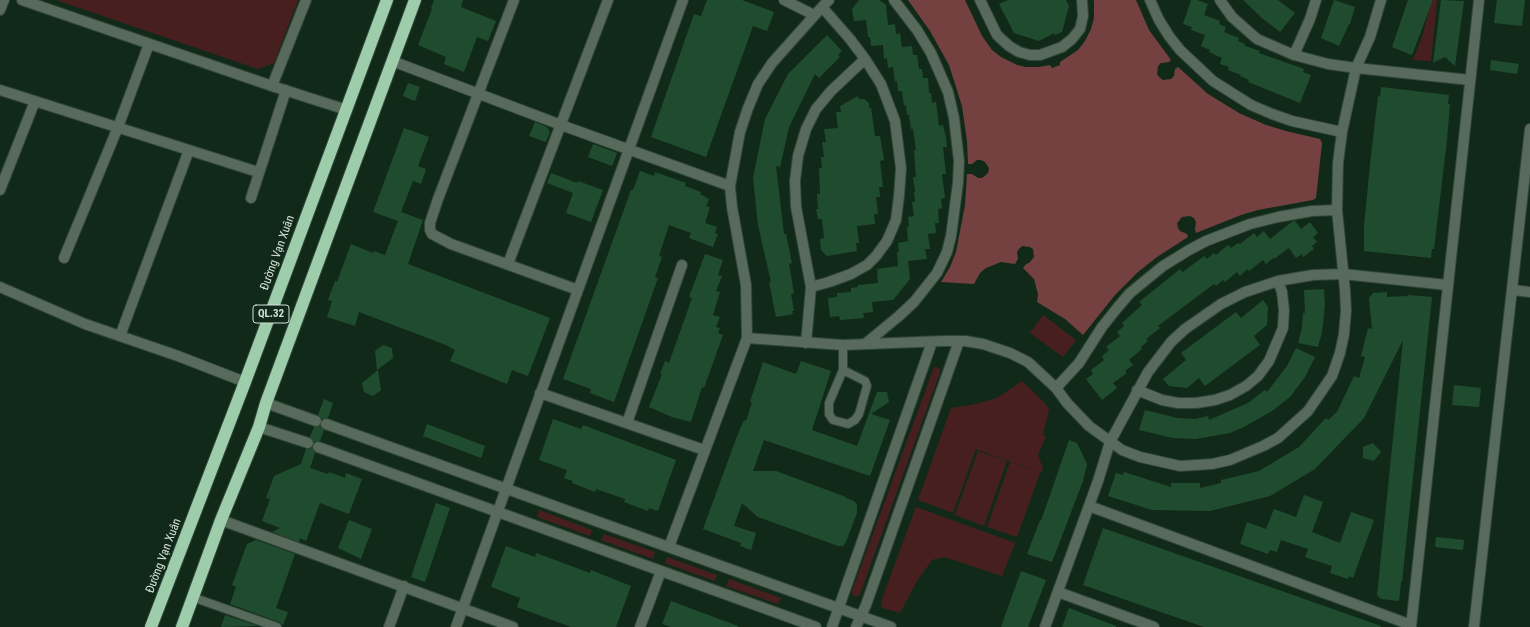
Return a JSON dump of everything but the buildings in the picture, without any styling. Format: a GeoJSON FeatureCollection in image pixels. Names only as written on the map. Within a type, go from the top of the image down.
{"type":"FeatureCollection","features":[{"type":"Feature","properties":{"kind":"highway","name":"Đường Vạn Xuân"},"geometry":{"type":"LineString","coordinates":[[151,627],[245,382],[387,0]]}},
{"type":"Feature","properties":{"kind":"highway","name":"QL.32"},"geometry":{"type":"LineString","coordinates":[[182,627],[221,520],[259,427],[266,403],[415,0]]}},
{"type":"Feature","properties":{"kind":"street"},"geometry":{"type":"LineString","coordinates":[[0,10],[4,0]]}},
{"type":"Feature","properties":{"kind":"street"},"geometry":{"type":"LineString","coordinates":[[22,0],[346,110]]}},
{"type":"Feature","properties":{"kind":"street"},"geometry":{"type":"LineString","coordinates":[[272,86],[306,0]]}},
{"type":"Feature","properties":{"kind":"street"},"geometry":{"type":"LineString","coordinates":[[514,0],[438,199],[430,223],[430,230],[432,234],[451,244],[578,290]]}},
{"type":"Feature","properties":{"kind":"street"},"geometry":{"type":"LineString","coordinates":[[508,264],[608,0]]}},
{"type":"Feature","properties":{"kind":"street"},"geometry":{"type":"LineString","coordinates":[[456,627],[683,0]]}},
{"type":"Feature","properties":{"kind":"street"},"geometry":{"type":"LineString","coordinates":[[784,0],[814,15]]}},
{"type":"Feature","properties":{"kind":"street"},"geometry":{"type":"LineString","coordinates":[[865,344],[910,306],[937,273],[947,252],[951,236],[958,183],[959,161],[954,118],[948,92],[931,53],[918,30],[894,0]]}},
{"type":"Feature","properties":{"kind":"street"},"geometry":{"type":"LineString","coordinates":[[980,0],[997,35],[1009,46],[1019,52],[1040,55],[1062,47],[1072,40],[1080,28],[1083,16],[1082,0]]}},
{"type":"Feature","properties":{"kind":"street"},"geometry":{"type":"LineString","coordinates":[[1150,0],[1159,20],[1169,36],[1180,50],[1213,81],[1245,102],[1272,114],[1292,121],[1342,132]]}},
{"type":"Feature","properties":{"kind":"street"},"geometry":{"type":"LineString","coordinates":[[1220,0],[1232,17],[1257,39],[1294,55],[1328,64],[1356,68],[1470,80]]}},
{"type":"Feature","properties":{"kind":"street"},"geometry":{"type":"LineString","coordinates":[[747,338],[843,345],[959,341],[983,344],[1010,353],[1028,362],[1056,388],[1067,403],[1089,426],[1122,450],[1150,460],[1180,466],[1230,460],[1278,438],[1308,411],[1332,376],[1340,353],[1344,334],[1346,312],[1336,210],[1338,163],[1342,132],[1356,68],[1370,37],[1381,0]]}},
{"type":"Feature","properties":{"kind":"street"},"geometry":{"type":"LineString","coordinates":[[1089,506],[1411,626],[1478,0]]}},
{"type":"Feature","properties":{"kind":"street"},"geometry":{"type":"LineString","coordinates":[[1294,55],[1310,19],[1313,1]]}},
{"type":"Feature","properties":{"kind":"street"},"geometry":{"type":"LineString","coordinates":[[670,547],[704,450],[747,338],[746,285],[732,207],[730,186],[740,132],[758,84],[772,63],[826,3],[840,27],[865,59],[881,84],[895,121],[901,168],[900,196],[896,220],[887,241],[876,256],[867,265],[852,274],[811,287]]}},
{"type":"Feature","properties":{"kind":"street"},"geometry":{"type":"LineString","coordinates":[[64,258],[118,127],[149,44]]}},
{"type":"Feature","properties":{"kind":"street"},"geometry":{"type":"LineString","coordinates":[[806,343],[811,287],[796,208],[795,182],[798,156],[806,129],[816,109],[831,91],[865,59]]}},
{"type":"Feature","properties":{"kind":"street"},"geometry":{"type":"LineString","coordinates":[[392,62],[730,186]]}},
{"type":"Feature","properties":{"kind":"street"},"geometry":{"type":"LineString","coordinates":[[0,90],[258,172]]}},
{"type":"Feature","properties":{"kind":"street"},"geometry":{"type":"LineString","coordinates":[[251,198],[258,172],[286,90]]}},
{"type":"Feature","properties":{"kind":"street"},"geometry":{"type":"LineString","coordinates":[[0,190],[35,101]]}},
{"type":"Feature","properties":{"kind":"street"},"geometry":{"type":"LineString","coordinates":[[1474,627],[1530,129]]}},
{"type":"Feature","properties":{"kind":"street"},"geometry":{"type":"LineString","coordinates":[[120,336],[189,150]]}},
{"type":"Feature","properties":{"kind":"street"},"geometry":{"type":"LineString","coordinates":[[1056,388],[1079,363],[1102,327],[1118,306],[1130,293],[1163,266],[1189,250],[1218,236],[1250,224],[1312,211],[1336,210]]}},
{"type":"Feature","properties":{"kind":"street"},"geometry":{"type":"LineString","coordinates":[[626,423],[682,265]]}},
{"type":"Feature","properties":{"kind":"street"},"geometry":{"type":"LineString","coordinates":[[1045,627],[1106,460],[1110,442],[1137,390],[1159,356],[1184,329],[1222,304],[1245,292],[1278,281],[1313,275],[1343,274],[1447,285]]}},
{"type":"Feature","properties":{"kind":"street"},"geometry":{"type":"LineString","coordinates":[[1137,390],[1162,400],[1178,403],[1196,403],[1215,400],[1230,395],[1246,386],[1258,376],[1269,361],[1283,328],[1284,310],[1282,292],[1278,281]]}},
{"type":"Feature","properties":{"kind":"street"},"geometry":{"type":"LineString","coordinates":[[0,287],[85,324],[178,356],[245,382]]}},
{"type":"Feature","properties":{"kind":"street"},"geometry":{"type":"LineString","coordinates":[[1513,290],[1530,292]]}},
{"type":"Feature","properties":{"kind":"street"},"geometry":{"type":"LineString","coordinates":[[856,627],[959,341]]}},
{"type":"Feature","properties":{"kind":"street"},"geometry":{"type":"LineString","coordinates":[[832,627],[932,342]]}},
{"type":"Feature","properties":{"kind":"street"},"geometry":{"type":"LineString","coordinates":[[540,393],[704,450]]}},
{"type":"Feature","properties":{"kind":"street"},"geometry":{"type":"LineString","coordinates":[[266,403],[505,490],[670,547],[891,627]]}},
{"type":"Feature","properties":{"kind":"street"},"geometry":{"type":"LineString","coordinates":[[259,427],[498,511],[816,627]]}},
{"type":"Feature","properties":{"kind":"street"},"geometry":{"type":"LineString","coordinates":[[221,520],[513,627]]}},
{"type":"Feature","properties":{"kind":"street"},"geometry":{"type":"LineString","coordinates":[[640,627],[661,571]]}},
{"type":"Feature","properties":{"kind":"street"},"geometry":{"type":"LineString","coordinates":[[389,627],[404,586]]}},
{"type":"Feature","properties":{"kind":"street"},"geometry":{"type":"LineString","coordinates":[[1058,592],[1154,627]]}},
{"type":"Feature","properties":{"kind":"lane"},"geometry":{"type":"LineString","coordinates":[[843,345],[843,370],[829,403],[829,414],[832,420],[848,424],[855,420],[859,414],[867,386],[865,381],[843,370]]}},
{"type":"Feature","properties":{"kind":"lane"},"geometry":{"type":"LineString","coordinates":[[192,597],[277,627]]}},
{"type":"Feature","properties":{"kind":"shaded area"},"geometry":{"type":"Polygon","coordinates":[[[56,0],[298,0],[274,63],[258,69],[56,0]]]}},
{"type":"Feature","properties":{"kind":"shaded area"},"geometry":{"type":"Polygon","coordinates":[[[908,0],[965,0],[982,36],[992,50],[1001,57],[1017,65],[1039,67],[1050,65],[1052,68],[1060,65],[1060,62],[1078,50],[1085,41],[1091,29],[1094,18],[1094,0],[1136,0],[1149,30],[1171,60],[1169,62],[1161,63],[1158,66],[1157,74],[1159,77],[1163,80],[1171,79],[1174,76],[1175,69],[1178,67],[1208,94],[1239,113],[1266,125],[1320,139],[1322,143],[1316,198],[1313,200],[1258,210],[1241,215],[1196,233],[1196,222],[1194,218],[1190,216],[1182,217],[1177,223],[1178,228],[1180,231],[1187,234],[1188,237],[1157,257],[1138,272],[1115,295],[1083,335],[1065,319],[1037,302],[1038,294],[1034,279],[1023,268],[1034,257],[1033,249],[1030,247],[1022,246],[1019,249],[1017,252],[1018,259],[1015,264],[1001,262],[986,268],[980,273],[974,284],[941,282],[950,267],[956,252],[965,205],[967,174],[972,174],[978,178],[982,178],[988,173],[989,168],[985,162],[981,160],[968,164],[967,141],[962,106],[949,65],[930,31],[908,0]]]}},
{"type":"Feature","properties":{"kind":"shaded area"},"geometry":{"type":"Polygon","coordinates":[[[1432,0],[1437,0],[1431,61],[1413,60],[1422,37],[1432,0]]]}},
{"type":"Feature","properties":{"kind":"shaded area"},"geometry":{"type":"Polygon","coordinates":[[[1043,315],[1076,340],[1063,357],[1030,333],[1043,315]]]}},
{"type":"Feature","properties":{"kind":"shaded area"},"geometry":{"type":"Polygon","coordinates":[[[934,367],[939,368],[940,372],[860,594],[858,596],[853,596],[852,591],[934,367]]]}},
{"type":"Feature","properties":{"kind":"shaded area"},"geometry":{"type":"Polygon","coordinates":[[[1022,381],[1043,401],[1049,409],[1043,435],[1046,436],[1038,455],[1043,469],[1041,473],[976,449],[953,513],[918,500],[951,408],[972,405],[997,398],[1022,381]]]}},
{"type":"Feature","properties":{"kind":"shaded area"},"geometry":{"type":"Polygon","coordinates":[[[978,451],[1007,461],[984,526],[955,515],[978,451]]]}},
{"type":"Feature","properties":{"kind":"shaded area"},"geometry":{"type":"Polygon","coordinates":[[[1010,462],[1040,473],[1017,537],[987,527],[1010,462]]]}},
{"type":"Feature","properties":{"kind":"shaded area"},"geometry":{"type":"Polygon","coordinates":[[[916,507],[1015,543],[1002,576],[944,557],[932,560],[917,581],[900,613],[883,608],[881,604],[883,596],[916,507]]]}},
{"type":"Feature","properties":{"kind":"shaded area"},"geometry":{"type":"Polygon","coordinates":[[[539,510],[592,530],[590,536],[537,517],[539,510]]]}},
{"type":"Feature","properties":{"kind":"shaded area"},"geometry":{"type":"Polygon","coordinates":[[[604,534],[655,552],[653,559],[601,540],[604,534]]]}},
{"type":"Feature","properties":{"kind":"shaded area"},"geometry":{"type":"Polygon","coordinates":[[[667,557],[717,575],[715,581],[665,563],[667,557]]]}},
{"type":"Feature","properties":{"kind":"shaded area"},"geometry":{"type":"Polygon","coordinates":[[[729,579],[781,598],[778,604],[726,586],[729,579]]]}}]}
